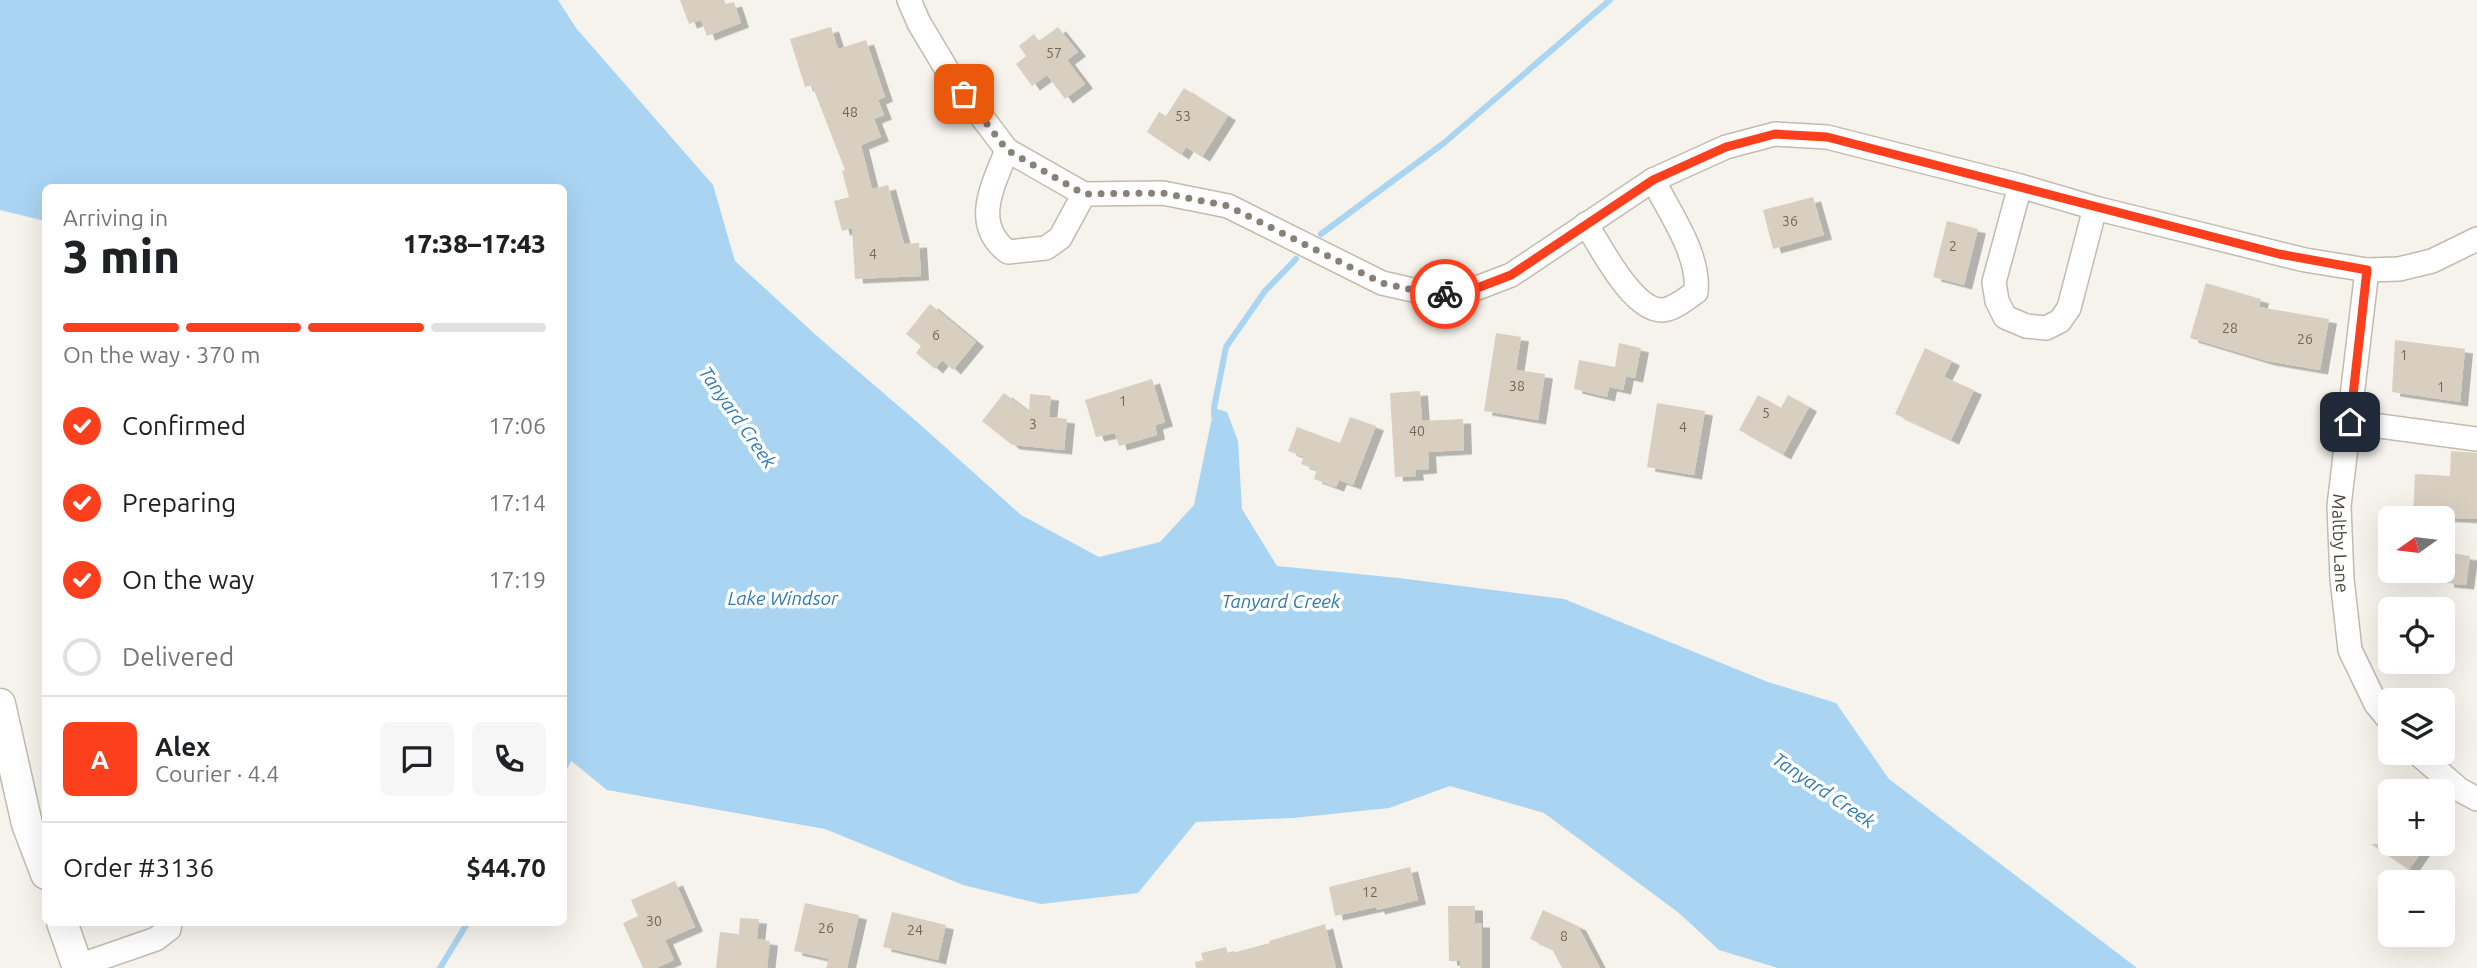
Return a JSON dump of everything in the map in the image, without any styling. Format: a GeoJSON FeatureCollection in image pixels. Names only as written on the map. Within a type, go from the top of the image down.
{"type":"FeatureCollection","features":[{"type":"Feature","properties":{"kind":"street"},"geometry":{"type":"LineString","coordinates":[[909,0],[919,23],[950,75],[1007,150],[1084,194],[1163,193],[1228,206],[1382,283],[1435,295],[1472,290],[1511,275],[1653,180],[1726,147],[1775,134],[1827,137],[2305,260],[2367,270],[2399,269],[2432,261],[2477,239]]}},
{"type":"Feature","properties":{"kind":"street"},"geometry":{"type":"LineString","coordinates":[[1007,150],[987,202],[987,218],[996,243],[1008,252],[1046,248],[1060,238],[1084,194]]}},
{"type":"Feature","properties":{"kind":"street"},"geometry":{"type":"LineString","coordinates":[[1586,224],[1635,298],[1647,307],[1664,310],[1680,303],[1696,292],[1698,277],[1694,260],[1653,180]]}},
{"type":"Feature","properties":{"kind":"street"},"geometry":{"type":"LineString","coordinates":[[2020,186],[1994,282],[1997,302],[2005,317],[2026,326],[2046,328],[2060,321],[2069,308],[2095,208]]}},
{"type":"Feature","properties":{"kind":"street","name":"Maltby Lane"},"geometry":{"type":"LineString","coordinates":[[2367,270],[2339,506],[2342,579],[2350,650],[2378,706]]}},
{"type":"Feature","properties":{"kind":"street"},"geometry":{"type":"LineString","coordinates":[[2350,422],[2477,439]]}},
{"type":"Feature","properties":{"kind":"street"},"geometry":{"type":"LineString","coordinates":[[0,704],[27,824],[42,863]]}},
{"type":"Feature","properties":{"kind":"street"},"geometry":{"type":"LineString","coordinates":[[2431,765],[2460,790],[2477,799]]}},
{"type":"Feature","properties":{"kind":"street"},"geometry":{"type":"LineString","coordinates":[[63,926],[78,967],[156,939],[169,926]]}},
{"type":"Feature","properties":{"kind":"water","name":"Lake Windsor"},"geometry":{"type":"Polygon","coordinates":[[[0,0],[558,0],[576,28],[713,185],[735,261],[1021,515],[1099,557],[1160,542],[1194,505],[1214,408],[1227,412],[1238,441],[1242,509],[1277,566],[1564,599],[1768,682],[1836,703],[1889,779],[2137,968],[1778,968],[1719,950],[1679,913],[1544,813],[1450,786],[1389,808],[1293,818],[1196,822],[1138,893],[1041,904],[963,885],[825,829],[607,790],[567,757],[567,184],[42,184],[42,220],[0,210],[0,0]]]}},
{"type":"Feature","properties":{"kind":"building"},"geometry":{"type":"Polygon","coordinates":[[[680,0],[724,0],[726,4],[734,2],[741,23],[707,36],[701,20],[689,24],[680,0]]]}},
{"type":"Feature","properties":{"kind":"building"},"geometry":{"type":"Polygon","coordinates":[[[831,27],[838,49],[866,40],[885,97],[878,100],[884,115],[874,119],[881,137],[861,145],[872,189],[888,185],[904,244],[919,243],[921,276],[855,279],[852,228],[842,231],[834,201],[849,197],[842,171],[845,170],[812,85],[805,87],[790,39],[831,27]]]}},
{"type":"Feature","properties":{"kind":"building"},"geometry":{"type":"Polygon","coordinates":[[[1058,27],[1078,52],[1067,60],[1085,84],[1065,99],[1047,75],[1032,86],[1016,64],[1026,56],[1019,46],[1034,34],[1039,41],[1058,27]]]}},
{"type":"Feature","properties":{"kind":"building"},"geometry":{"type":"Polygon","coordinates":[[[1184,88],[1228,116],[1202,157],[1186,147],[1181,155],[1147,132],[1159,112],[1166,116],[1184,88]]]}},
{"type":"Feature","properties":{"kind":"building"},"geometry":{"type":"Polygon","coordinates":[[[1813,197],[1824,235],[1773,249],[1763,210],[1813,197]]]}},
{"type":"Feature","properties":{"kind":"building"},"geometry":{"type":"Polygon","coordinates":[[[1947,221],[1978,229],[1964,285],[1933,277],[1947,221]]]}},
{"type":"Feature","properties":{"kind":"building"},"geometry":{"type":"Polygon","coordinates":[[[2206,283],[2261,299],[2259,307],[2329,319],[2320,370],[2267,361],[2190,338],[2206,283]]]}},
{"type":"Feature","properties":{"kind":"building"},"geometry":{"type":"Polygon","coordinates":[[[930,304],[976,342],[953,370],[942,360],[935,369],[916,353],[921,346],[906,334],[930,304]]]}},
{"type":"Feature","properties":{"kind":"building"},"geometry":{"type":"Polygon","coordinates":[[[1496,333],[1521,337],[1516,370],[1545,374],[1538,420],[1484,411],[1496,333]]]}},
{"type":"Feature","properties":{"kind":"building"},"geometry":{"type":"Polygon","coordinates":[[[2395,340],[2465,349],[2460,402],[2392,392],[2395,340]]]}},
{"type":"Feature","properties":{"kind":"building"},"geometry":{"type":"Polygon","coordinates":[[[1619,343],[1641,348],[1635,378],[1626,376],[1623,390],[1609,387],[1607,397],[1574,389],[1579,360],[1615,367],[1619,343]]]}},
{"type":"Feature","properties":{"kind":"building"},"geometry":{"type":"Polygon","coordinates":[[[1925,348],[1952,361],[1944,377],[1974,390],[1951,440],[1895,414],[1925,348]]]}},
{"type":"Feature","properties":{"kind":"building"},"geometry":{"type":"Polygon","coordinates":[[[1152,379],[1165,422],[1155,425],[1157,435],[1119,446],[1115,433],[1096,437],[1085,400],[1152,379]]]}},
{"type":"Feature","properties":{"kind":"building"},"geometry":{"type":"Polygon","coordinates":[[[1420,391],[1422,421],[1463,419],[1464,450],[1428,452],[1429,469],[1415,470],[1416,476],[1395,477],[1390,393],[1420,391]]]}},
{"type":"Feature","properties":{"kind":"building"},"geometry":{"type":"Polygon","coordinates":[[[1004,393],[1029,412],[1030,394],[1051,396],[1049,417],[1067,419],[1064,450],[1012,445],[982,421],[1004,393]]]}},
{"type":"Feature","properties":{"kind":"building"},"geometry":{"type":"Polygon","coordinates":[[[1758,395],[1781,408],[1788,395],[1809,407],[1783,455],[1739,430],[1758,395]]]}},
{"type":"Feature","properties":{"kind":"building"},"geometry":{"type":"Polygon","coordinates":[[[1657,403],[1705,411],[1694,475],[1647,467],[1657,403]]]}},
{"type":"Feature","properties":{"kind":"building"},"geometry":{"type":"Polygon","coordinates":[[[1350,417],[1376,426],[1353,485],[1339,480],[1336,487],[1314,479],[1317,470],[1301,464],[1304,457],[1288,451],[1297,427],[1340,443],[1350,417]]]}},
{"type":"Feature","properties":{"kind":"building"},"geometry":{"type":"Polygon","coordinates":[[[2451,451],[2477,453],[2477,519],[2455,518],[2455,506],[2413,506],[2415,474],[2450,476],[2451,451]]]}},
{"type":"Feature","properties":{"kind":"building"},"geometry":{"type":"Polygon","coordinates":[[[2455,554],[2470,556],[2466,585],[2446,583],[2455,583],[2455,554]]]}},
{"type":"Feature","properties":{"kind":"building"},"geometry":{"type":"Polygon","coordinates":[[[2389,856],[2419,856],[2409,870],[2389,856]]]}},
{"type":"Feature","properties":{"kind":"building"},"geometry":{"type":"Polygon","coordinates":[[[1410,867],[1418,900],[1335,916],[1329,887],[1410,867]]]}},
{"type":"Feature","properties":{"kind":"building"},"geometry":{"type":"Polygon","coordinates":[[[675,881],[695,927],[665,940],[674,960],[656,968],[643,968],[623,923],[638,916],[631,900],[675,881]]]}},
{"type":"Feature","properties":{"kind":"building"},"geometry":{"type":"Polygon","coordinates":[[[805,903],[859,915],[847,968],[826,968],[829,959],[794,951],[805,903]]]}},
{"type":"Feature","properties":{"kind":"building"},"geometry":{"type":"Polygon","coordinates":[[[1448,906],[1475,906],[1475,923],[1482,923],[1482,968],[1460,968],[1460,961],[1449,961],[1448,906]]]}},
{"type":"Feature","properties":{"kind":"building"},"geometry":{"type":"Polygon","coordinates":[[[1543,910],[1578,926],[1600,968],[1562,968],[1552,949],[1530,939],[1543,910]]]}},
{"type":"Feature","properties":{"kind":"building"},"geometry":{"type":"Polygon","coordinates":[[[892,912],[946,925],[938,960],[883,947],[892,912]]]}},
{"type":"Feature","properties":{"kind":"building"},"geometry":{"type":"Polygon","coordinates":[[[740,918],[759,919],[757,939],[770,941],[767,968],[716,968],[720,932],[739,934],[740,918]]]}},
{"type":"Feature","properties":{"kind":"building"},"geometry":{"type":"Polygon","coordinates":[[[1325,924],[1336,968],[1196,968],[1195,962],[1203,960],[1201,953],[1226,947],[1228,954],[1325,924]]]}},
{"type":"Feature","properties":{"kind":"waterway"},"geometry":{"type":"LineString","coordinates":[[1321,234],[1444,143],[1610,0]]}},
{"type":"Feature","properties":{"kind":"waterway"},"geometry":{"type":"LineString","coordinates":[[1214,416],[1226,347],[1265,291],[1296,259]]}},
{"type":"Feature","properties":{"kind":"waterway"},"geometry":{"type":"LineString","coordinates":[[567,762],[573,751]]}},
{"type":"Feature","properties":{"kind":"waterway"},"geometry":{"type":"LineString","coordinates":[[440,968],[466,926]]}},
{"type":"Feature","properties":{"kind":"way so far"},"geometry":{"type":"LineString","coordinates":[[964,94],[1007,150],[1084,194],[1163,193],[1228,206],[1382,283],[1435,295],[1445,294]]}},
{"type":"Feature","properties":{"kind":"route"},"geometry":{"type":"LineString","coordinates":[[1445,294],[1472,290],[1511,275],[1653,180],[1726,147],[1775,134],[1827,137],[2279,254],[2367,270],[2350,422]]}},
{"type":"Feature","properties":{"kind":"water label","name":"Tanyard Creek"},"geometry":{"type":"Point","coordinates":[738,417]}},
{"type":"Feature","properties":{"kind":"water label","name":"Tanyard Creek"},"geometry":{"type":"Point","coordinates":[1281,601]}},
{"type":"Feature","properties":{"kind":"water label","name":"Tanyard Creek"},"geometry":{"type":"Point","coordinates":[1824,790]}}]}
